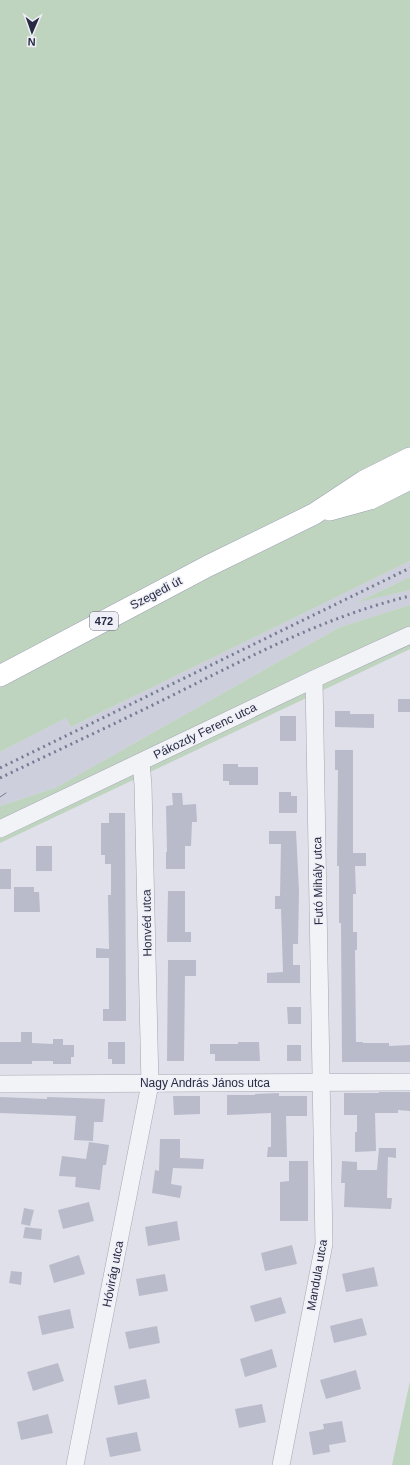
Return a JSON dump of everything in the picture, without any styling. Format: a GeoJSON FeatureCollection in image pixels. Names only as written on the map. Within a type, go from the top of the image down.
{"type":"FeatureCollection","features":[{"type":"Feature","properties":{"kind":"main road","name":"Szegedi út"},"geometry":{"type":"LineString","coordinates":[[0,676],[208,566],[314,514],[364,481],[410,458]]}},
{"type":"Feature","properties":{"kind":"main road","name":"Szegedi út"},"geometry":{"type":"LineString","coordinates":[[314,514],[370,499],[410,480]]}},
{"type":"Feature","properties":{"kind":"street","name":"Pákozdy Ferenc utca"},"geometry":{"type":"LineString","coordinates":[[0,829],[314,678],[410,635]]}},
{"type":"Feature","properties":{"kind":"street","name":"Futó Mihály utca"},"geometry":{"type":"LineString","coordinates":[[314,678],[322,1083]]}},
{"type":"Feature","properties":{"kind":"street","name":"Honvéd utca"},"geometry":{"type":"LineString","coordinates":[[141,762],[144,785],[150,1084]]}},
{"type":"Feature","properties":{"kind":"street","name":"Nagy András János utca"},"geometry":{"type":"LineString","coordinates":[[0,1084],[410,1082]]}},
{"type":"Feature","properties":{"kind":"street","name":"Mandula utca"},"geometry":{"type":"LineString","coordinates":[[281,1465],[324,1244],[322,1083]]}},
{"type":"Feature","properties":{"kind":"street","name":"Hóvirág utca"},"geometry":{"type":"LineString","coordinates":[[75,1465],[150,1084]]}},
{"type":"Feature","properties":{"kind":"shaded area"},"geometry":{"type":"Polygon","coordinates":[[[410,561],[410,577],[357,602],[410,590],[410,605],[340,627],[55,788],[0,806],[0,752],[66,718],[71,727],[410,561]]]}},
{"type":"Feature","properties":{"kind":"green space"},"geometry":{"type":"Polygon","coordinates":[[[0,0],[410,0],[410,561],[71,727],[66,718],[0,752],[0,0]]]}},
{"type":"Feature","properties":{"kind":"green space"},"geometry":{"type":"Polygon","coordinates":[[[410,577],[410,590],[355,603],[410,577]]]}},
{"type":"Feature","properties":{"kind":"green space"},"geometry":{"type":"Polygon","coordinates":[[[410,605],[410,649],[0,843],[0,806],[55,788],[340,627],[410,605]]]}},
{"type":"Feature","properties":{"kind":"green space"},"geometry":{"type":"Polygon","coordinates":[[[410,1381],[410,1465],[392,1465],[410,1381]]]}},
{"type":"Feature","properties":{"kind":"building"},"geometry":{"type":"Polygon","coordinates":[[[398,699],[410,699],[410,712],[398,712],[398,699]]]}},
{"type":"Feature","properties":{"kind":"building"},"geometry":{"type":"Polygon","coordinates":[[[335,711],[350,711],[350,714],[374,714],[374,728],[335,727],[335,711]]]}},
{"type":"Feature","properties":{"kind":"building"},"geometry":{"type":"Polygon","coordinates":[[[280,716],[296,716],[296,741],[280,741],[280,716]]]}},
{"type":"Feature","properties":{"kind":"building"},"geometry":{"type":"Polygon","coordinates":[[[335,750],[353,750],[353,853],[366,853],[366,866],[355,866],[356,894],[353,894],[353,932],[357,932],[357,950],[355,950],[356,1042],[389,1043],[389,1046],[410,1045],[410,1062],[342,1062],[341,923],[339,923],[339,866],[337,866],[338,770],[335,770],[335,750]]]}},
{"type":"Feature","properties":{"kind":"building"},"geometry":{"type":"Polygon","coordinates":[[[223,764],[238,764],[238,767],[258,767],[258,785],[229,785],[229,781],[223,781],[223,764]]]}},
{"type":"Feature","properties":{"kind":"building"},"geometry":{"type":"Polygon","coordinates":[[[279,792],[291,792],[291,796],[297,796],[297,813],[279,813],[279,792]]]}},
{"type":"Feature","properties":{"kind":"building"},"geometry":{"type":"Polygon","coordinates":[[[172,793],[182,793],[183,805],[196,804],[197,822],[192,822],[191,846],[185,846],[185,869],[166,869],[166,806],[173,805],[172,793]]]}},
{"type":"Feature","properties":{"kind":"building"},"geometry":{"type":"Polygon","coordinates":[[[109,813],[125,813],[126,1021],[103,1021],[103,1009],[109,1009],[109,958],[96,958],[96,948],[109,949],[108,895],[111,895],[111,864],[105,864],[105,855],[101,855],[101,823],[109,823],[109,813]]]}},
{"type":"Feature","properties":{"kind":"building"},"geometry":{"type":"Polygon","coordinates":[[[269,831],[296,831],[299,891],[298,944],[293,944],[293,965],[300,965],[300,983],[267,983],[267,973],[283,972],[281,909],[275,909],[275,896],[280,896],[281,844],[269,844],[269,831]]]}},
{"type":"Feature","properties":{"kind":"building"},"geometry":{"type":"Polygon","coordinates":[[[36,846],[52,846],[52,871],[36,871],[36,846]]]}},
{"type":"Feature","properties":{"kind":"building"},"geometry":{"type":"Polygon","coordinates":[[[0,869],[11,869],[11,889],[0,889],[0,869]]]}},
{"type":"Feature","properties":{"kind":"building"},"geometry":{"type":"Polygon","coordinates":[[[14,887],[34,887],[34,892],[39,892],[40,912],[14,912],[14,887]]]}},
{"type":"Feature","properties":{"kind":"building"},"geometry":{"type":"Polygon","coordinates":[[[168,891],[185,891],[185,932],[191,932],[191,942],[167,942],[168,891]]]}},
{"type":"Feature","properties":{"kind":"building"},"geometry":{"type":"Polygon","coordinates":[[[168,960],[196,960],[196,976],[185,976],[184,1061],[167,1061],[168,960]]]}},
{"type":"Feature","properties":{"kind":"building"},"geometry":{"type":"Polygon","coordinates":[[[287,1007],[301,1007],[301,1024],[288,1024],[287,1007]]]}},
{"type":"Feature","properties":{"kind":"building"},"geometry":{"type":"Polygon","coordinates":[[[21,1032],[32,1032],[32,1043],[53,1044],[53,1039],[63,1039],[63,1045],[74,1045],[74,1057],[71,1057],[71,1064],[53,1064],[53,1061],[32,1061],[32,1064],[0,1064],[0,1042],[21,1042],[21,1032]]]}},
{"type":"Feature","properties":{"kind":"building"},"geometry":{"type":"Polygon","coordinates":[[[108,1042],[125,1042],[125,1064],[112,1064],[112,1059],[108,1059],[108,1042]]]}},
{"type":"Feature","properties":{"kind":"building"},"geometry":{"type":"Polygon","coordinates":[[[238,1042],[259,1042],[260,1061],[215,1061],[215,1054],[210,1054],[210,1044],[238,1044],[238,1042]]]}},
{"type":"Feature","properties":{"kind":"building"},"geometry":{"type":"Polygon","coordinates":[[[287,1045],[301,1045],[301,1061],[287,1061],[287,1045]]]}},
{"type":"Feature","properties":{"kind":"building"},"geometry":{"type":"Polygon","coordinates":[[[410,1092],[410,1111],[398,1110],[398,1113],[375,1113],[376,1151],[355,1152],[357,1115],[344,1115],[344,1093],[410,1092]]]}},
{"type":"Feature","properties":{"kind":"building"},"geometry":{"type":"Polygon","coordinates":[[[279,1093],[279,1096],[307,1096],[307,1116],[286,1116],[287,1157],[267,1157],[268,1147],[271,1147],[271,1113],[227,1115],[227,1095],[279,1093]]]}},
{"type":"Feature","properties":{"kind":"building"},"geometry":{"type":"Polygon","coordinates":[[[173,1096],[200,1096],[200,1114],[174,1115],[173,1096]]]}},
{"type":"Feature","properties":{"kind":"building"},"geometry":{"type":"Polygon","coordinates":[[[0,1097],[105,1099],[103,1122],[94,1122],[93,1141],[74,1140],[76,1116],[0,1113],[0,1097]]]}},
{"type":"Feature","properties":{"kind":"building"},"geometry":{"type":"Polygon","coordinates":[[[160,1139],[180,1139],[180,1158],[204,1159],[203,1169],[173,1168],[171,1184],[182,1186],[180,1198],[152,1193],[155,1170],[159,1171],[160,1139]]]}},
{"type":"Feature","properties":{"kind":"building"},"geometry":{"type":"Polygon","coordinates":[[[89,1142],[109,1145],[106,1165],[103,1165],[100,1190],[75,1187],[76,1177],[59,1176],[62,1156],[86,1159],[89,1142]]]}},
{"type":"Feature","properties":{"kind":"building"},"geometry":{"type":"Polygon","coordinates":[[[379,1148],[396,1148],[396,1158],[388,1157],[387,1198],[392,1198],[391,1209],[344,1207],[345,1183],[341,1183],[342,1161],[357,1162],[357,1170],[377,1170],[379,1148]]]}},
{"type":"Feature","properties":{"kind":"building"},"geometry":{"type":"Polygon","coordinates":[[[289,1161],[308,1161],[308,1221],[280,1221],[280,1182],[289,1181],[289,1161]]]}},
{"type":"Feature","properties":{"kind":"building"},"geometry":{"type":"Polygon","coordinates":[[[89,1202],[94,1221],[63,1229],[58,1210],[89,1202]]]}},
{"type":"Feature","properties":{"kind":"building"},"geometry":{"type":"Polygon","coordinates":[[[24,1208],[34,1210],[30,1226],[21,1224],[24,1208]]]}},
{"type":"Feature","properties":{"kind":"building"},"geometry":{"type":"Polygon","coordinates":[[[177,1221],[180,1240],[148,1246],[145,1227],[177,1221]]]}},
{"type":"Feature","properties":{"kind":"building"},"geometry":{"type":"Polygon","coordinates":[[[25,1227],[42,1229],[41,1240],[23,1238],[25,1227]]]}},
{"type":"Feature","properties":{"kind":"building"},"geometry":{"type":"Polygon","coordinates":[[[292,1245],[297,1264],[265,1271],[261,1253],[292,1245]]]}},
{"type":"Feature","properties":{"kind":"building"},"geometry":{"type":"Polygon","coordinates":[[[79,1255],[85,1274],[54,1283],[49,1265],[79,1255]]]}},
{"type":"Feature","properties":{"kind":"building"},"geometry":{"type":"Polygon","coordinates":[[[374,1267],[378,1286],[346,1292],[342,1274],[374,1267]]]}},
{"type":"Feature","properties":{"kind":"building"},"geometry":{"type":"Polygon","coordinates":[[[11,1271],[22,1272],[21,1285],[9,1283],[11,1271]]]}},
{"type":"Feature","properties":{"kind":"building"},"geometry":{"type":"Polygon","coordinates":[[[165,1274],[168,1291],[139,1296],[136,1279],[165,1274]]]}},
{"type":"Feature","properties":{"kind":"building"},"geometry":{"type":"Polygon","coordinates":[[[281,1297],[286,1313],[255,1322],[250,1306],[281,1297]]]}},
{"type":"Feature","properties":{"kind":"building"},"geometry":{"type":"Polygon","coordinates":[[[70,1309],[74,1328],[42,1335],[38,1316],[70,1309]]]}},
{"type":"Feature","properties":{"kind":"building"},"geometry":{"type":"Polygon","coordinates":[[[362,1318],[367,1335],[334,1343],[330,1326],[362,1318]]]}},
{"type":"Feature","properties":{"kind":"building"},"geometry":{"type":"Polygon","coordinates":[[[157,1326],[160,1343],[129,1349],[125,1332],[157,1326]]]}},
{"type":"Feature","properties":{"kind":"building"},"geometry":{"type":"Polygon","coordinates":[[[272,1349],[277,1367],[245,1377],[240,1359],[272,1349]]]}},
{"type":"Feature","properties":{"kind":"building"},"geometry":{"type":"Polygon","coordinates":[[[58,1363],[64,1381],[33,1391],[27,1372],[58,1363]]]}},
{"type":"Feature","properties":{"kind":"building"},"geometry":{"type":"Polygon","coordinates":[[[356,1370],[361,1389],[326,1399],[320,1380],[356,1370]]]}},
{"type":"Feature","properties":{"kind":"building"},"geometry":{"type":"Polygon","coordinates":[[[146,1379],[150,1398],[118,1405],[114,1386],[146,1379]]]}},
{"type":"Feature","properties":{"kind":"building"},"geometry":{"type":"Polygon","coordinates":[[[262,1404],[266,1422],[239,1428],[235,1409],[262,1404]]]}},
{"type":"Feature","properties":{"kind":"building"},"geometry":{"type":"Polygon","coordinates":[[[48,1414],[53,1433],[21,1440],[17,1422],[48,1414]]]}},
{"type":"Feature","properties":{"kind":"building"},"geometry":{"type":"Polygon","coordinates":[[[342,1421],[346,1442],[329,1445],[330,1452],[313,1455],[309,1432],[324,1429],[323,1424],[342,1421]]]}},
{"type":"Feature","properties":{"kind":"building"},"geometry":{"type":"Polygon","coordinates":[[[137,1432],[141,1451],[110,1457],[106,1438],[137,1432]]]}},
{"type":"Feature","properties":{"kind":"tram line"},"geometry":{"type":"LineString","coordinates":[[0,797],[6,793]]}},
{"type":"Feature","properties":{"kind":"railway"},"geometry":{"type":"LineString","coordinates":[[0,768],[410,568]]}},
{"type":"Feature","properties":{"kind":"railway"},"geometry":{"type":"LineString","coordinates":[[0,778],[290,638],[349,614],[410,596]]}}]}
